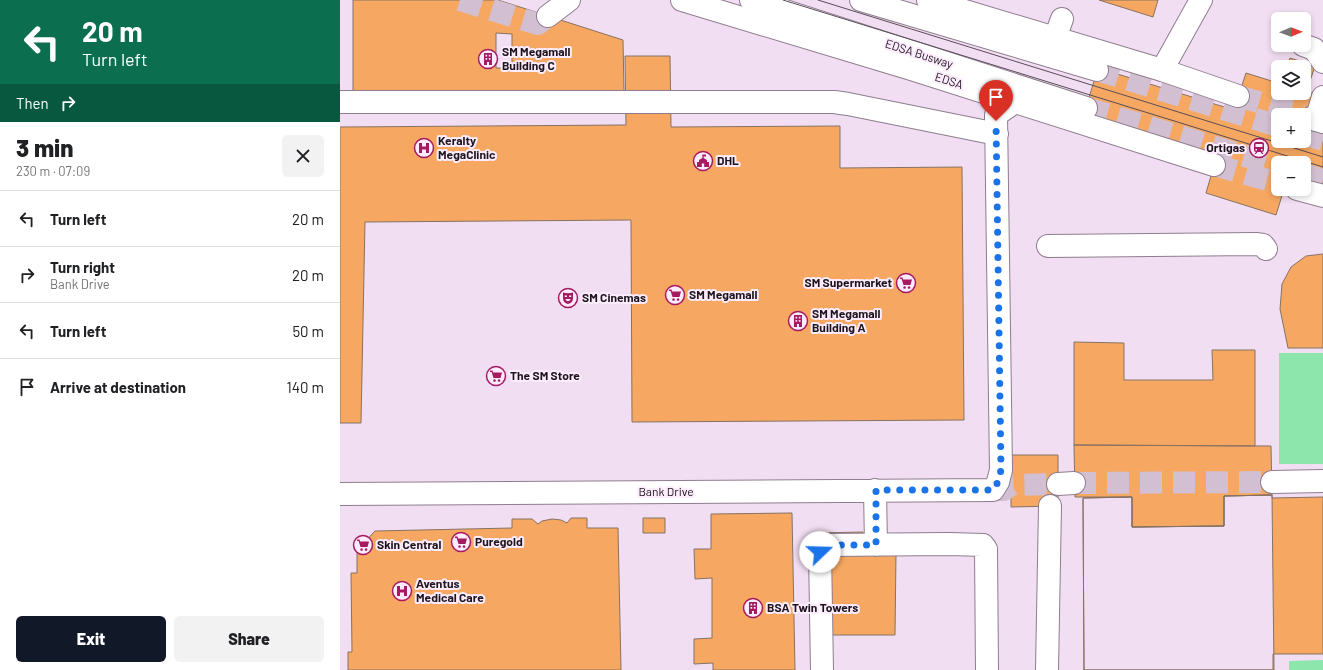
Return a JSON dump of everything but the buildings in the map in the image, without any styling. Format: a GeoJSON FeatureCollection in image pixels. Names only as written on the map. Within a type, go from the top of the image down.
{"type":"FeatureCollection","features":[{"type":"Feature","properties":{"kind":"main road"},"geometry":{"type":"LineString","coordinates":[[548,16],[569,0]]}},
{"type":"Feature","properties":{"kind":"main road","name":"EDSA"},"geometry":{"type":"LineString","coordinates":[[682,0],[1015,102],[1214,165]]}},
{"type":"Feature","properties":{"kind":"main road","name":"EDSA Busway"},"geometry":{"type":"LineString","coordinates":[[751,0],[1086,108]]}},
{"type":"Feature","properties":{"kind":"main road"},"geometry":{"type":"LineString","coordinates":[[861,0],[1097,70]]}},
{"type":"Feature","properties":{"kind":"main road"},"geometry":{"type":"LineString","coordinates":[[928,0],[1059,28],[1162,70],[1238,96]]}},
{"type":"Feature","properties":{"kind":"main road"},"geometry":{"type":"LineString","coordinates":[[1162,70],[1200,0]]}},
{"type":"Feature","properties":{"kind":"main road"},"geometry":{"type":"LineString","coordinates":[[1311,48],[1314,49],[1323,62]]}},
{"type":"Feature","properties":{"kind":"main road"},"geometry":{"type":"LineString","coordinates":[[1317,120],[1323,97]]}},
{"type":"Feature","properties":{"kind":"main road"},"geometry":{"type":"LineString","coordinates":[[340,102],[834,102],[997,134],[996,115],[1015,102]]}},
{"type":"Feature","properties":{"kind":"main road","name":"Bank Drive"},"geometry":{"type":"LineString","coordinates":[[340,494],[993,490],[998,482],[1001,470],[997,134]]}},
{"type":"Feature","properties":{"kind":"main road"},"geometry":{"type":"LineString","coordinates":[[1311,193],[1323,196]]}},
{"type":"Feature","properties":{"kind":"main road"},"geometry":{"type":"LineString","coordinates":[[1048,246],[1256,244],[1263,245],[1266,249]]}},
{"type":"Feature","properties":{"kind":"main road"},"geometry":{"type":"LineString","coordinates":[[1272,482],[1323,480]]}},
{"type":"Feature","properties":{"kind":"main road"},"geometry":{"type":"LineString","coordinates":[[876,490],[876,545]]}},
{"type":"Feature","properties":{"kind":"main road"},"geometry":{"type":"LineString","coordinates":[[1047,670],[1050,506]]}},
{"type":"Feature","properties":{"kind":"main road"},"geometry":{"type":"LineString","coordinates":[[822,670],[820,552],[822,547],[826,545],[950,544],[984,545],[986,549],[987,670]]}},
{"type":"Feature","properties":{"kind":"green space"},"geometry":{"type":"Polygon","coordinates":[[[1279,353],[1323,353],[1323,464],[1279,464],[1279,353]]]}},
{"type":"Feature","properties":{"kind":"green space"},"geometry":{"type":"Polygon","coordinates":[[[1323,660],[1323,670],[1289,670],[1289,661],[1323,660]]]}},
{"type":"Feature","properties":{"kind":"tunnel"},"geometry":{"type":"LineString","coordinates":[[460,0],[538,24],[548,16]]}},
{"type":"Feature","properties":{"kind":"tunnel"},"geometry":{"type":"LineString","coordinates":[[1097,70],[1271,124]]}},
{"type":"Feature","properties":{"kind":"tunnel"},"geometry":{"type":"LineString","coordinates":[[1238,96],[1278,108]]}},
{"type":"Feature","properties":{"kind":"tunnel"},"geometry":{"type":"LineString","coordinates":[[1086,108],[1271,164]]}},
{"type":"Feature","properties":{"kind":"tunnel"},"geometry":{"type":"LineString","coordinates":[[1311,136],[1323,140]]}},
{"type":"Feature","properties":{"kind":"tunnel"},"geometry":{"type":"LineString","coordinates":[[1214,165],[1271,181]]}},
{"type":"Feature","properties":{"kind":"tunnel"},"geometry":{"type":"LineString","coordinates":[[1311,176],[1323,180]]}},
{"type":"Feature","properties":{"kind":"tunnel"},"geometry":{"type":"LineString","coordinates":[[1074,483],[1272,482]]}},
{"type":"Feature","properties":{"kind":"tunnel"},"geometry":{"type":"LineString","coordinates":[[993,490],[1004,490],[1011,485],[1058,484]]}},
{"type":"Feature","properties":{"kind":"tram line"},"geometry":{"type":"LineString","coordinates":[[783,0],[1323,167]]}},
{"type":"Feature","properties":{"kind":"tram line"},"geometry":{"type":"LineString","coordinates":[[818,0],[1323,157]]}},
{"type":"Feature","properties":{"kind":"place","name":"SM Megamall Building C"},"geometry":{"type":"Point","coordinates":[488,59]}},
{"type":"Feature","properties":{"kind":"place","name":"Keralty MegaClinic"},"geometry":{"type":"Point","coordinates":[424,148]}},
{"type":"Feature","properties":{"kind":"place","name":"Ortigas"},"geometry":{"type":"Point","coordinates":[1259,148]}},
{"type":"Feature","properties":{"kind":"place","name":"DHL"},"geometry":{"type":"Point","coordinates":[703,161]}},
{"type":"Feature","properties":{"kind":"place","name":"SM Supermarket"},"geometry":{"type":"Point","coordinates":[906,283]}},
{"type":"Feature","properties":{"kind":"place","name":"SM Megamall"},"geometry":{"type":"Point","coordinates":[675,295]}},
{"type":"Feature","properties":{"kind":"place","name":"SM Cinemas"},"geometry":{"type":"Point","coordinates":[568,298]}},
{"type":"Feature","properties":{"kind":"place","name":"SM Megamall Building A"},"geometry":{"type":"Point","coordinates":[798,321]}},
{"type":"Feature","properties":{"kind":"place","name":"The SM Store"},"geometry":{"type":"Point","coordinates":[496,376]}},
{"type":"Feature","properties":{"kind":"place","name":"Puregold"},"geometry":{"type":"Point","coordinates":[461,542]}},
{"type":"Feature","properties":{"kind":"place","name":"Skin Central"},"geometry":{"type":"Point","coordinates":[363,545]}},
{"type":"Feature","properties":{"kind":"place","name":"Aventus Medical Care"},"geometry":{"type":"Point","coordinates":[402,591]}},
{"type":"Feature","properties":{"kind":"place","name":"BSA Twin Towers"},"geometry":{"type":"Point","coordinates":[753,608]}},
{"type":"Feature","properties":{"kind":"route"},"geometry":{"type":"LineString","coordinates":[[820,552],[822,547],[826,545],[876,545],[876,490],[993,490],[998,482],[1001,470],[996,121]]}}]}
